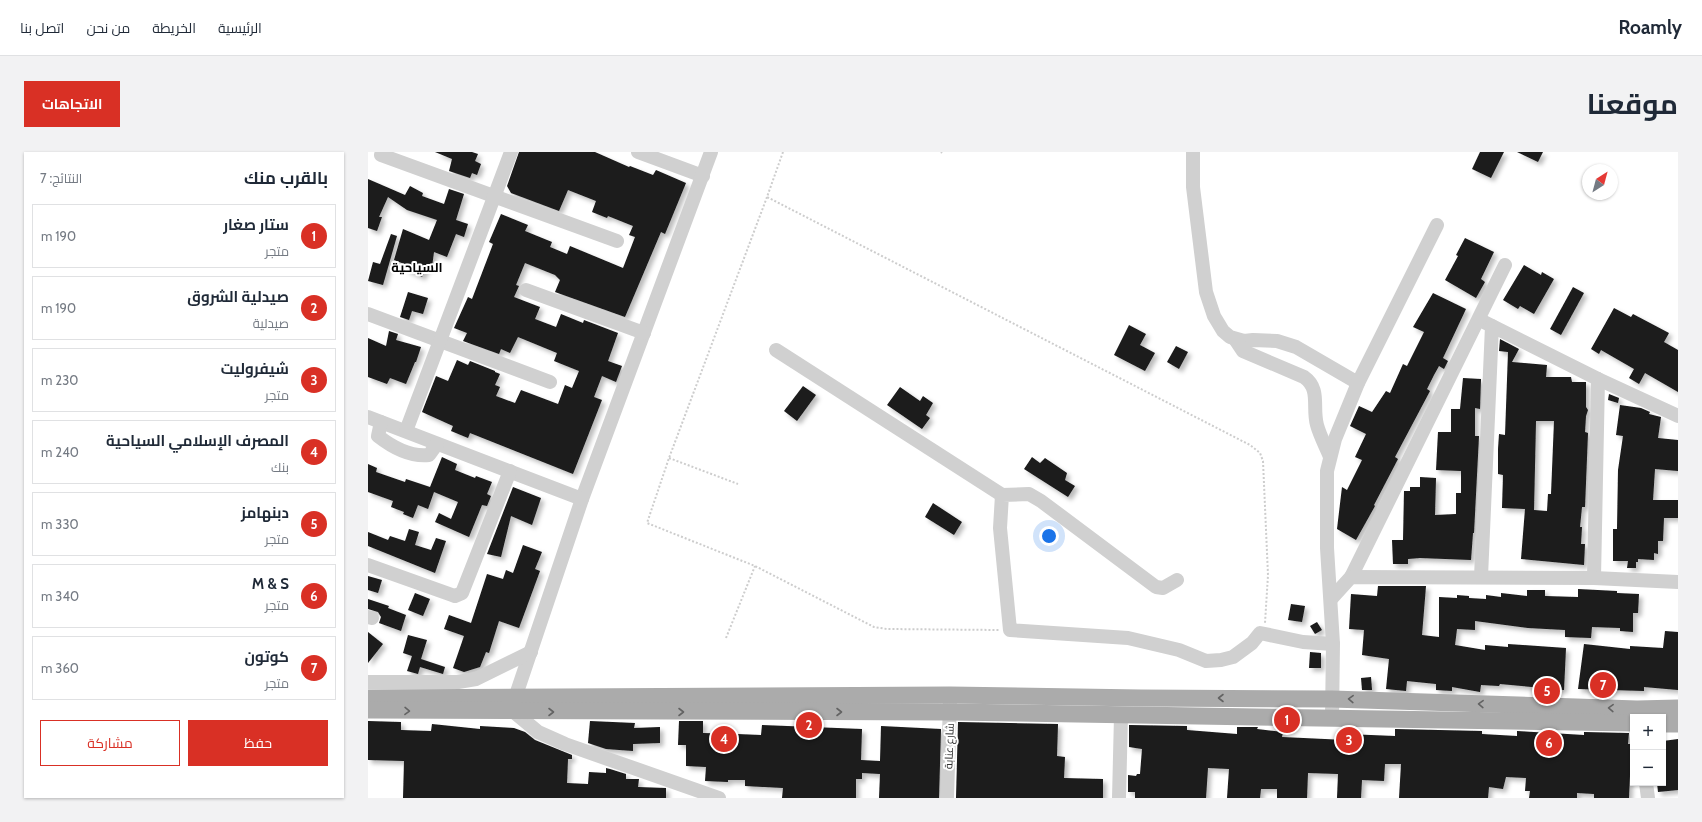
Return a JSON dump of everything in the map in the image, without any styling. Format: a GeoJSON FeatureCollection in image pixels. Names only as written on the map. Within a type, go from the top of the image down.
{"type":"FeatureCollection","features":[{"type":"Feature","properties":{"kind":"main road"},"geometry":{"type":"LineString","coordinates":[[368,710],[515,705],[950,695],[1332,699],[1630,716]]}},
{"type":"Feature","properties":{"kind":"main road"},"geometry":{"type":"LineString","coordinates":[[368,698],[515,705],[1121,716],[1630,716]]}},
{"type":"Feature","properties":{"kind":"main road"},"geometry":{"type":"LineString","coordinates":[[1646,714],[1678,708]]}},
{"type":"Feature","properties":{"kind":"main road"},"geometry":{"type":"LineString","coordinates":[[1666,724],[1678,724]]}},
{"type":"Feature","properties":{"kind":"street"},"geometry":{"type":"LineString","coordinates":[[406,431],[511,152]]}},
{"type":"Feature","properties":{"kind":"street"},"geometry":{"type":"LineString","coordinates":[[638,152],[702,176]]}},
{"type":"Feature","properties":{"kind":"street"},"geometry":{"type":"LineString","coordinates":[[711,152],[582,498],[515,705],[538,732],[565,744],[719,798]]}},
{"type":"Feature","properties":{"kind":"street"},"geometry":{"type":"LineString","coordinates":[[1193,152],[1193,187],[1208,300],[1218,324],[1226,334],[1235,339],[1244,341],[1266,340],[1296,347],[1358,383]]}},
{"type":"Feature","properties":{"kind":"street"},"geometry":{"type":"LineString","coordinates":[[381,155],[617,241]]}},
{"type":"Feature","properties":{"kind":"street"},"geometry":{"type":"LineString","coordinates":[[1332,717],[1333,644],[1327,548],[1327,476],[1330,457],[1338,432],[1358,383],[1437,225]]}},
{"type":"Feature","properties":{"kind":"street"},"geometry":{"type":"LineString","coordinates":[[1331,599],[1351,577],[1505,265]]}},
{"type":"Feature","properties":{"kind":"street"},"geometry":{"type":"LineString","coordinates":[[526,290],[644,333]]}},
{"type":"Feature","properties":{"kind":"street"},"geometry":{"type":"LineString","coordinates":[[368,314],[550,382]]}},
{"type":"Feature","properties":{"kind":"street"},"geometry":{"type":"LineString","coordinates":[[1478,319],[1598,379],[1678,416]]}},
{"type":"Feature","properties":{"kind":"street"},"geometry":{"type":"LineString","coordinates":[[1481,577],[1492,326]]}},
{"type":"Feature","properties":{"kind":"street"},"geometry":{"type":"LineString","coordinates":[[1235,339],[1243,351],[1304,377],[1312,384],[1316,393],[1314,409],[1317,426],[1330,457]]}},
{"type":"Feature","properties":{"kind":"street"},"geometry":{"type":"LineString","coordinates":[[776,350],[1002,495],[1029,494],[1041,501],[1156,588],[1163,588],[1177,580]]}},
{"type":"Feature","properties":{"kind":"street"},"geometry":{"type":"LineString","coordinates":[[1594,578],[1598,379]]}},
{"type":"Feature","properties":{"kind":"street"},"geometry":{"type":"LineString","coordinates":[[374,419],[582,498]]}},
{"type":"Feature","properties":{"kind":"street"},"geometry":{"type":"LineString","coordinates":[[374,419],[378,436],[387,443],[406,452],[419,456],[429,455],[437,444]]}},
{"type":"Feature","properties":{"kind":"street"},"geometry":{"type":"LineString","coordinates":[[368,565],[455,596],[462,593],[510,471]]}},
{"type":"Feature","properties":{"kind":"street"},"geometry":{"type":"LineString","coordinates":[[1002,495],[1000,528],[1010,630],[1128,638],[1179,650],[1206,661],[1221,660],[1233,657],[1252,643],[1260,633],[1303,642],[1333,644]]}},
{"type":"Feature","properties":{"kind":"street"},"geometry":{"type":"LineString","coordinates":[[1351,577],[1594,578],[1678,582]]}},
{"type":"Feature","properties":{"kind":"street"},"geometry":{"type":"LineString","coordinates":[[368,682],[458,682],[476,679],[531,652]]}},
{"type":"Feature","properties":{"kind":"street","name":"شارع عنابة"},"geometry":{"type":"LineString","coordinates":[[947,798],[950,695]]}},
{"type":"Feature","properties":{"kind":"street"},"geometry":{"type":"LineString","coordinates":[[1119,798],[1121,716]]}},
{"type":"Feature","properties":{"kind":"street"},"geometry":{"type":"LineString","coordinates":[[1646,786],[1648,798]]}},
{"type":"Feature","properties":{"kind":"path"},"geometry":{"type":"LineString","coordinates":[[783,152],[669,458],[647,523],[755,566],[874,627],[1010,630]]}},
{"type":"Feature","properties":{"kind":"path"},"geometry":{"type":"LineString","coordinates":[[767,197],[1250,445],[1260,453],[1263,461],[1268,575],[1266,622],[1260,633]]}},
{"type":"Feature","properties":{"kind":"path"},"geometry":{"type":"LineString","coordinates":[[669,458],[738,484]]}},
{"type":"Feature","properties":{"kind":"path"},"geometry":{"type":"LineString","coordinates":[[726,638],[755,566]]}},
{"type":"Feature","properties":{"kind":"building"},"geometry":{"type":"Polygon","coordinates":[[[435,152],[472,152],[478,154],[475,161],[481,164],[477,175],[472,173],[470,178],[449,171],[452,159],[435,152]]]}},
{"type":"Feature","properties":{"kind":"building"},"geometry":{"type":"Polygon","coordinates":[[[519,152],[595,152],[629,167],[630,166],[653,175],[656,170],[686,183],[665,234],[661,232],[625,317],[555,292],[560,280],[555,275],[525,263],[516,285],[519,286],[514,297],[540,307],[535,319],[556,327],[561,314],[583,323],[584,320],[618,333],[608,361],[622,366],[616,382],[602,376],[594,397],[602,400],[573,474],[470,433],[468,438],[451,431],[453,426],[422,412],[436,376],[448,381],[457,360],[468,365],[470,361],[500,374],[495,385],[500,387],[496,396],[515,403],[521,390],[558,404],[565,385],[572,388],[579,371],[554,361],[557,353],[518,337],[510,353],[501,349],[499,354],[463,341],[467,333],[454,328],[468,297],[472,299],[493,244],[489,242],[501,214],[528,225],[525,231],[552,242],[550,247],[567,254],[570,246],[623,268],[635,237],[629,235],[633,226],[608,216],[607,218],[592,212],[596,201],[568,190],[559,211],[511,193],[507,186],[519,152]]]}},
{"type":"Feature","properties":{"kind":"building"},"geometry":{"type":"Polygon","coordinates":[[[1480,152],[1504,152],[1491,178],[1472,169],[1480,152]]]}},
{"type":"Feature","properties":{"kind":"building"},"geometry":{"type":"Polygon","coordinates":[[[1517,152],[1543,152],[1538,162],[1517,152]]]}},
{"type":"Feature","properties":{"kind":"building"},"geometry":{"type":"Polygon","coordinates":[[[368,179],[405,195],[410,186],[423,193],[422,196],[444,204],[449,189],[464,194],[456,220],[468,224],[464,237],[456,234],[447,257],[434,252],[432,267],[427,267],[422,277],[405,269],[407,265],[394,260],[403,229],[429,240],[437,220],[407,210],[388,197],[379,217],[382,217],[377,231],[368,228],[368,179]]]}},
{"type":"Feature","properties":{"kind":"building"},"geometry":{"type":"Polygon","coordinates":[[[391,234],[397,236],[383,285],[368,281],[373,262],[380,264],[391,234]]]}},
{"type":"Feature","properties":{"kind":"building"},"geometry":{"type":"Polygon","coordinates":[[[1465,238],[1494,252],[1481,279],[1485,282],[1476,298],[1445,280],[1458,256],[1456,255],[1465,238]]]}},
{"type":"Feature","properties":{"kind":"building"},"geometry":{"type":"Polygon","coordinates":[[[1524,265],[1541,275],[1542,272],[1554,279],[1534,314],[1520,306],[1518,309],[1503,300],[1524,265]]]}},
{"type":"Feature","properties":{"kind":"building"},"geometry":{"type":"Polygon","coordinates":[[[1573,287],[1584,293],[1561,335],[1550,329],[1573,287]]]}},
{"type":"Feature","properties":{"kind":"building"},"geometry":{"type":"Polygon","coordinates":[[[408,292],[428,298],[423,314],[412,311],[409,320],[400,317],[408,292]]]}},
{"type":"Feature","properties":{"kind":"building"},"geometry":{"type":"Polygon","coordinates":[[[1433,293],[1466,309],[1443,358],[1448,361],[1444,369],[1439,366],[1434,375],[1427,389],[1430,391],[1395,457],[1398,459],[1374,505],[1375,506],[1356,540],[1337,529],[1342,487],[1347,490],[1362,460],[1355,457],[1366,434],[1350,426],[1359,406],[1372,412],[1386,391],[1390,393],[1403,364],[1407,366],[1424,332],[1413,327],[1433,293]]]}},
{"type":"Feature","properties":{"kind":"building"},"geometry":{"type":"Polygon","coordinates":[[[1614,308],[1631,317],[1633,314],[1669,333],[1664,342],[1678,350],[1678,392],[1645,373],[1639,384],[1629,378],[1634,369],[1601,350],[1599,354],[1591,349],[1614,308]]]}},
{"type":"Feature","properties":{"kind":"building"},"geometry":{"type":"Polygon","coordinates":[[[1129,325],[1146,334],[1140,345],[1155,353],[1145,371],[1114,355],[1129,325]]]}},
{"type":"Feature","properties":{"kind":"building"},"geometry":{"type":"Polygon","coordinates":[[[389,331],[398,334],[396,340],[421,347],[406,384],[390,378],[387,384],[368,377],[368,338],[386,346],[389,331]]]}},
{"type":"Feature","properties":{"kind":"building"},"geometry":{"type":"Polygon","coordinates":[[[1500,339],[1519,349],[1512,362],[1547,365],[1546,377],[1571,377],[1572,382],[1586,382],[1586,407],[1588,410],[1585,432],[1588,433],[1585,507],[1582,507],[1580,527],[1582,527],[1581,544],[1585,544],[1584,565],[1521,559],[1525,509],[1502,508],[1503,475],[1498,474],[1499,434],[1505,435],[1508,352],[1499,351],[1500,339]],[[1536,421],[1534,510],[1547,511],[1548,494],[1551,494],[1554,421],[1536,421]]]}},
{"type":"Feature","properties":{"kind":"building"},"geometry":{"type":"Polygon","coordinates":[[[1176,346],[1188,352],[1179,369],[1167,362],[1176,346]]]}},
{"type":"Feature","properties":{"kind":"building"},"geometry":{"type":"Polygon","coordinates":[[[1463,378],[1481,379],[1480,409],[1475,408],[1475,436],[1479,436],[1474,533],[1471,560],[1420,558],[1408,559],[1408,564],[1393,564],[1392,540],[1403,540],[1404,491],[1410,491],[1410,487],[1420,487],[1420,477],[1436,478],[1435,515],[1456,514],[1456,493],[1461,493],[1461,471],[1436,470],[1438,432],[1451,432],[1451,409],[1460,409],[1463,378]]]}},
{"type":"Feature","properties":{"kind":"building"},"geometry":{"type":"Polygon","coordinates":[[[803,386],[816,395],[797,421],[784,411],[803,386]]]}},
{"type":"Feature","properties":{"kind":"building"},"geometry":{"type":"Polygon","coordinates":[[[900,387],[920,401],[923,396],[933,403],[926,415],[930,418],[922,429],[887,405],[900,387]]]}},
{"type":"Feature","properties":{"kind":"building"},"geometry":{"type":"Polygon","coordinates":[[[1609,394],[1619,398],[1618,403],[1608,400],[1609,394]]]}},
{"type":"Feature","properties":{"kind":"building"},"geometry":{"type":"Polygon","coordinates":[[[1620,405],[1641,408],[1650,412],[1649,414],[1661,417],[1658,438],[1678,440],[1678,471],[1655,469],[1653,500],[1678,500],[1678,518],[1664,518],[1663,541],[1658,541],[1658,554],[1654,553],[1654,560],[1638,559],[1638,562],[1636,562],[1636,568],[1627,568],[1628,561],[1613,561],[1613,529],[1617,529],[1618,470],[1623,436],[1616,435],[1620,405]]]}},
{"type":"Feature","properties":{"kind":"building"},"geometry":{"type":"Polygon","coordinates":[[[442,457],[457,464],[455,470],[475,478],[476,476],[492,482],[487,494],[491,496],[487,506],[482,505],[469,537],[435,522],[439,513],[451,519],[458,502],[434,492],[428,509],[418,505],[413,518],[403,514],[404,512],[391,507],[393,501],[368,492],[368,464],[377,468],[376,472],[405,482],[406,479],[430,487],[442,457]]]}},
{"type":"Feature","properties":{"kind":"building"},"geometry":{"type":"Polygon","coordinates":[[[1032,457],[1040,463],[1045,458],[1067,473],[1065,480],[1075,486],[1068,497],[1024,469],[1032,457]]]}},
{"type":"Feature","properties":{"kind":"building"},"geometry":{"type":"Polygon","coordinates":[[[513,487],[541,498],[532,525],[511,516],[501,557],[487,554],[513,487]]]}},
{"type":"Feature","properties":{"kind":"building"},"geometry":{"type":"Polygon","coordinates":[[[933,503],[962,522],[954,535],[925,517],[933,503]]]}},
{"type":"Feature","properties":{"kind":"building"},"geometry":{"type":"Polygon","coordinates":[[[409,529],[419,532],[415,545],[431,550],[436,538],[446,541],[435,573],[368,546],[368,532],[388,540],[390,536],[405,541],[409,529]]]}},
{"type":"Feature","properties":{"kind":"building"},"geometry":{"type":"Polygon","coordinates":[[[523,545],[542,552],[535,569],[540,571],[519,628],[499,621],[489,653],[486,652],[480,667],[464,672],[453,668],[464,636],[444,629],[449,615],[471,623],[487,574],[503,579],[506,570],[513,573],[523,545]]]}},
{"type":"Feature","properties":{"kind":"building"},"geometry":{"type":"Polygon","coordinates":[[[368,576],[382,580],[378,593],[368,590],[368,576]]]}},
{"type":"Feature","properties":{"kind":"building"},"geometry":{"type":"Polygon","coordinates":[[[1378,586],[1426,586],[1422,635],[1439,637],[1439,597],[1457,598],[1457,595],[1469,596],[1469,598],[1486,599],[1486,595],[1501,597],[1501,593],[1527,596],[1527,590],[1545,590],[1545,596],[1578,597],[1578,589],[1617,591],[1617,593],[1639,594],[1638,613],[1633,613],[1633,632],[1620,631],[1620,628],[1592,627],[1591,638],[1565,637],[1565,630],[1528,628],[1475,621],[1475,630],[1457,629],[1455,645],[1485,650],[1485,645],[1508,647],[1508,644],[1566,648],[1564,690],[1500,684],[1499,686],[1481,685],[1480,692],[1452,687],[1452,691],[1436,690],[1436,684],[1407,681],[1406,691],[1386,689],[1389,659],[1362,655],[1364,630],[1349,629],[1351,594],[1377,596],[1378,586]]]}},
{"type":"Feature","properties":{"kind":"building"},"geometry":{"type":"Polygon","coordinates":[[[415,593],[430,599],[423,616],[408,610],[415,593]]]}},
{"type":"Feature","properties":{"kind":"building"},"geometry":{"type":"Polygon","coordinates":[[[368,599],[389,606],[388,608],[406,615],[401,631],[379,623],[381,617],[378,612],[368,609],[368,599]]]}},
{"type":"Feature","properties":{"kind":"building"},"geometry":{"type":"Polygon","coordinates":[[[1291,604],[1305,606],[1302,622],[1288,620],[1291,604]]]}},
{"type":"Feature","properties":{"kind":"building"},"geometry":{"type":"Polygon","coordinates":[[[1317,622],[1322,630],[1315,634],[1310,626],[1317,622]]]}},
{"type":"Feature","properties":{"kind":"building"},"geometry":{"type":"Polygon","coordinates":[[[1665,631],[1678,632],[1678,690],[1644,687],[1644,691],[1578,689],[1584,644],[1630,649],[1630,646],[1663,648],[1665,631]]]}},
{"type":"Feature","properties":{"kind":"building"},"geometry":{"type":"Polygon","coordinates":[[[368,632],[383,644],[368,663],[368,632]]]}},
{"type":"Feature","properties":{"kind":"building"},"geometry":{"type":"Polygon","coordinates":[[[408,635],[427,640],[421,659],[445,667],[443,674],[420,667],[418,674],[407,671],[412,656],[403,653],[408,635]]]}},
{"type":"Feature","properties":{"kind":"building"},"geometry":{"type":"Polygon","coordinates":[[[1310,652],[1321,653],[1321,668],[1309,668],[1310,652]]]}},
{"type":"Feature","properties":{"kind":"building"},"geometry":{"type":"Polygon","coordinates":[[[1371,677],[1372,690],[1362,690],[1361,678],[1371,677]]]}},
{"type":"Feature","properties":{"kind":"building"},"geometry":{"type":"Polygon","coordinates":[[[368,721],[401,722],[401,730],[431,731],[432,724],[480,729],[480,726],[514,728],[525,732],[535,740],[572,755],[572,759],[568,759],[567,783],[588,784],[589,772],[606,773],[606,768],[626,774],[626,779],[639,779],[638,787],[666,788],[666,798],[403,798],[404,761],[368,760],[368,721]]]}},
{"type":"Feature","properties":{"kind":"building"},"geometry":{"type":"Polygon","coordinates":[[[590,721],[635,723],[634,728],[660,727],[660,743],[633,744],[633,751],[606,749],[588,743],[590,721]]]}},
{"type":"Feature","properties":{"kind":"building"},"geometry":{"type":"Polygon","coordinates":[[[679,721],[703,721],[703,733],[761,735],[762,725],[862,729],[861,760],[880,761],[881,726],[941,729],[939,798],[879,798],[880,774],[862,773],[862,779],[856,779],[856,798],[782,798],[783,788],[745,786],[745,780],[728,780],[728,782],[705,781],[706,767],[686,766],[686,745],[678,745],[679,721]]]}},
{"type":"Feature","properties":{"kind":"building"},"geometry":{"type":"Polygon","coordinates":[[[958,722],[1058,724],[1057,756],[1065,757],[1064,778],[1103,779],[1103,798],[956,798],[958,722]]]}},
{"type":"Feature","properties":{"kind":"building"},"geometry":{"type":"Polygon","coordinates":[[[1129,725],[1187,726],[1187,730],[1237,734],[1237,727],[1258,727],[1257,729],[1283,732],[1282,737],[1346,740],[1346,734],[1395,736],[1395,729],[1482,731],[1482,734],[1517,736],[1517,731],[1584,735],[1584,732],[1629,733],[1629,798],[1594,798],[1594,794],[1577,793],[1577,798],[1529,798],[1530,791],[1525,791],[1526,778],[1506,777],[1503,789],[1489,787],[1488,798],[1399,798],[1401,764],[1385,764],[1384,781],[1362,780],[1361,798],[1337,798],[1338,774],[1308,773],[1307,798],[1277,798],[1277,789],[1261,789],[1260,798],[1227,798],[1229,769],[1208,768],[1206,798],[1135,798],[1135,792],[1128,792],[1128,775],[1136,776],[1137,774],[1140,774],[1142,749],[1129,747],[1129,725]]]}},
{"type":"Feature","properties":{"kind":"building"},"geometry":{"type":"Polygon","coordinates":[[[1678,739],[1678,790],[1658,792],[1657,786],[1666,786],[1666,741],[1678,739]]]}},
{"type":"Feature","properties":{"kind":"place","name":"كوتون"},"geometry":{"type":"Point","coordinates":[1603,685]}},
{"type":"Feature","properties":{"kind":"place","name":"دبنهامز"},"geometry":{"type":"Point","coordinates":[1547,691]}},
{"type":"Feature","properties":{"kind":"place","name":"ستار صغار"},"geometry":{"type":"Point","coordinates":[1287,720]}},
{"type":"Feature","properties":{"kind":"place","name":"صيدلية الشروق"},"geometry":{"type":"Point","coordinates":[809,725]}},
{"type":"Feature","properties":{"kind":"place","name":"المصرف الإسلامي السياحية"},"geometry":{"type":"Point","coordinates":[724,739]}},
{"type":"Feature","properties":{"kind":"place","name":"شيفروليت"},"geometry":{"type":"Point","coordinates":[1349,740]}},
{"type":"Feature","properties":{"kind":"place","name":"M & S"},"geometry":{"type":"Point","coordinates":[1549,743]}},
{"type":"Feature","properties":{"kind":"district","name":"السياحية"},"geometry":{"type":"Point","coordinates":[417,267]}}]}
